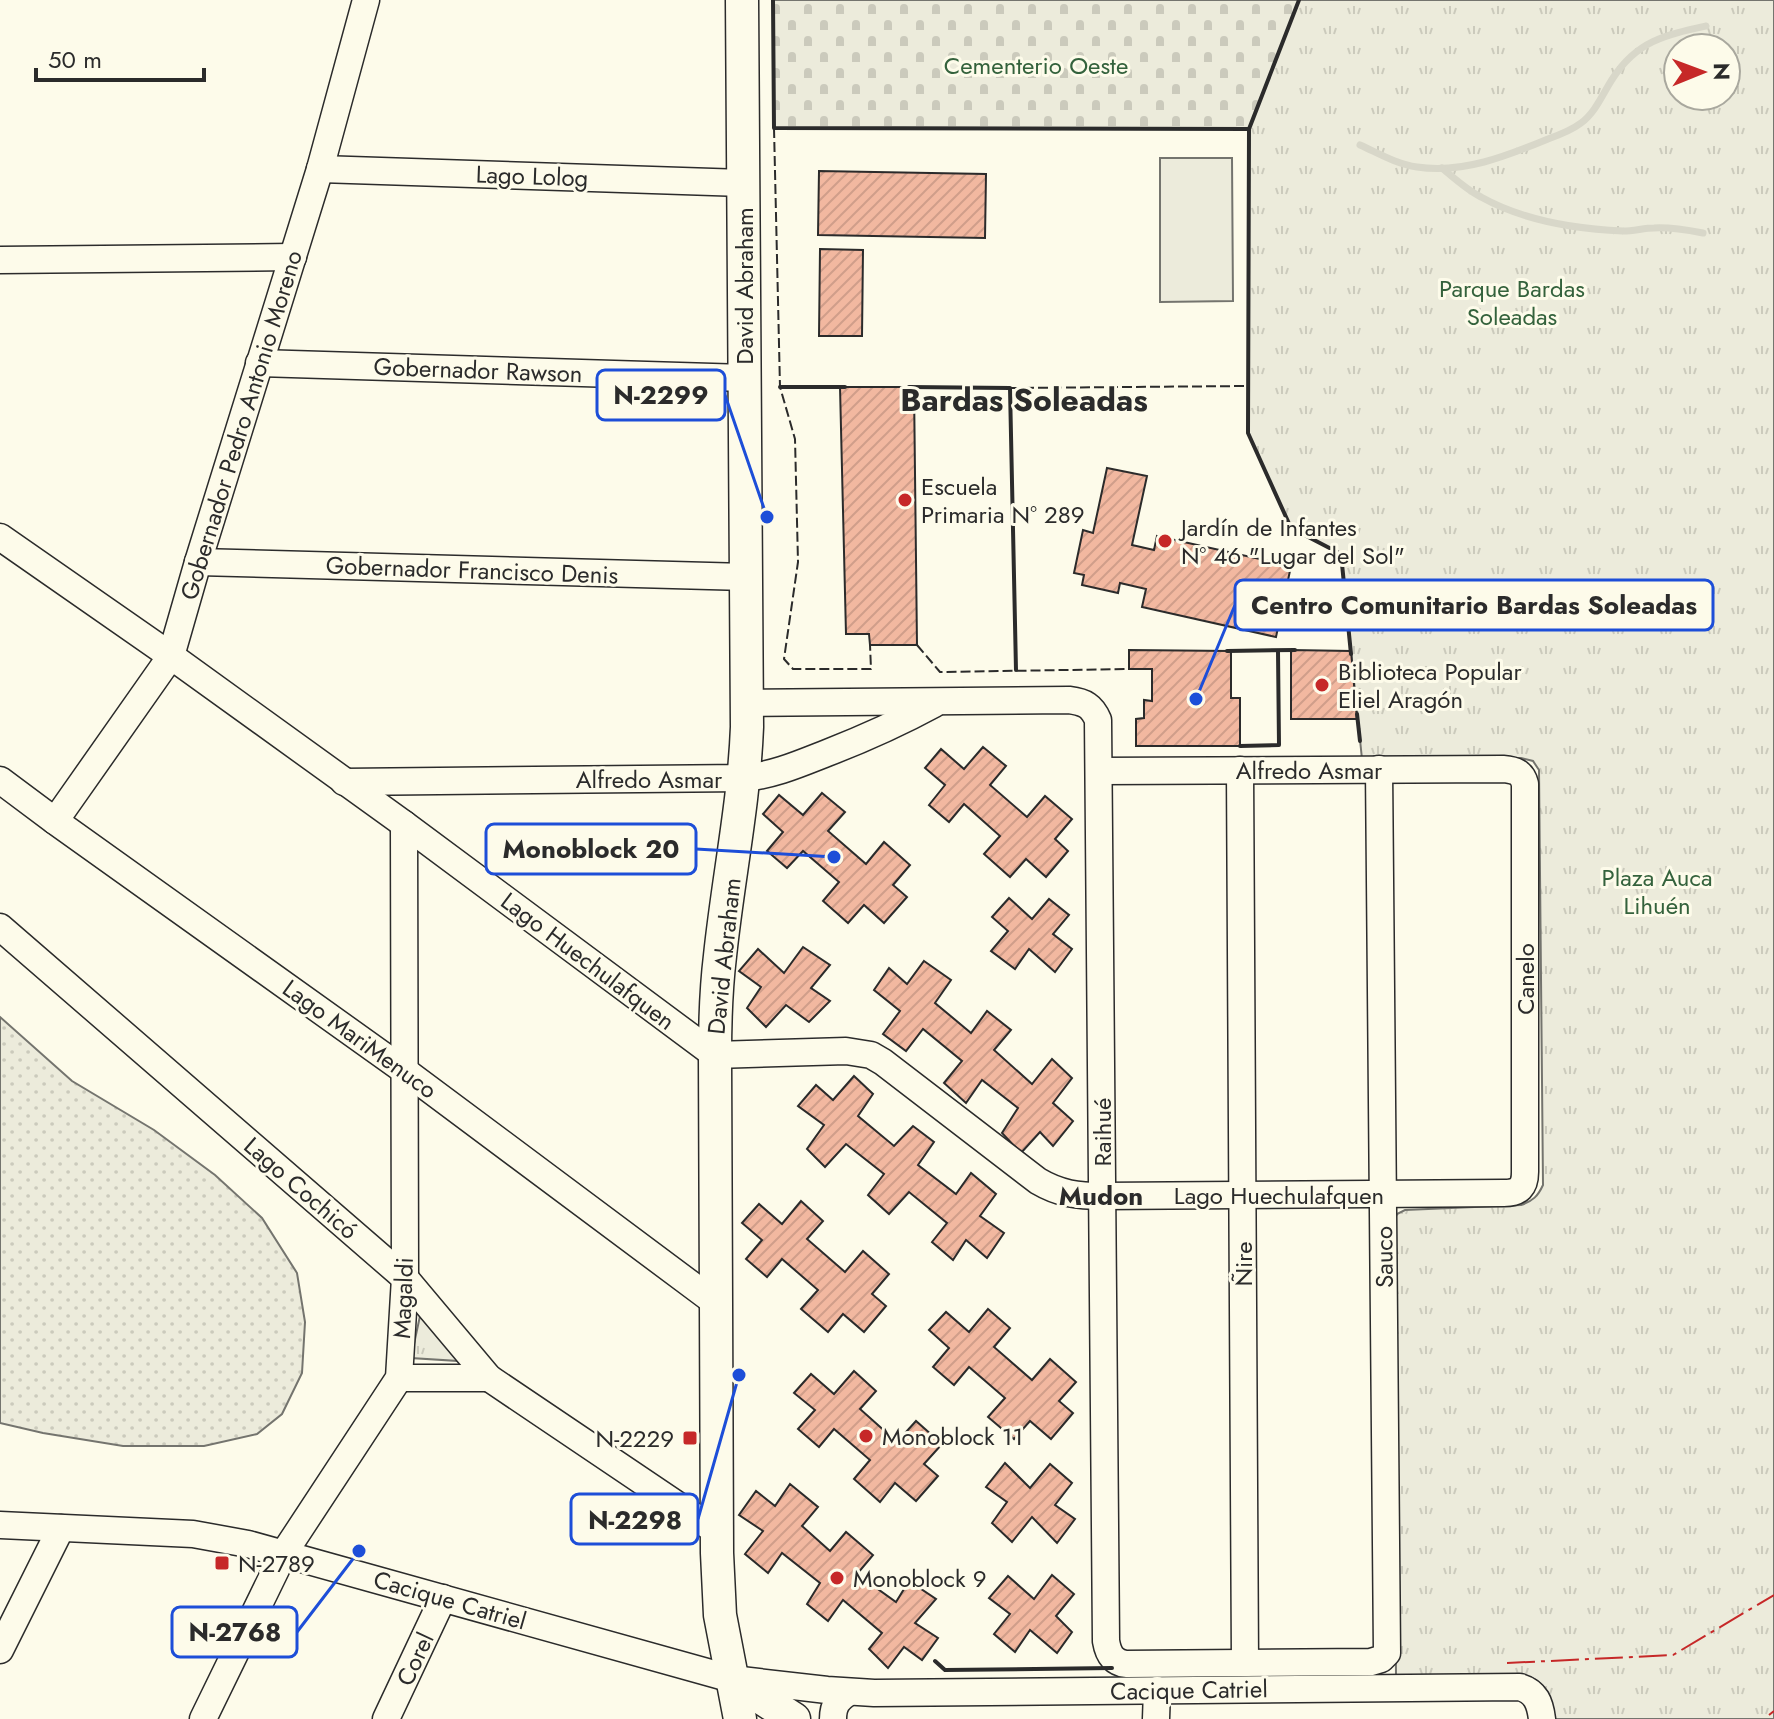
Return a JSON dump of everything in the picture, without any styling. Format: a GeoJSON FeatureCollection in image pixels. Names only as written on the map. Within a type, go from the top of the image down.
{"type":"FeatureCollection","features":[{"type":"Feature","properties":{"kind":"main road","name":"David Abraham"},"geometry":{"type":"LineString","coordinates":[[740,1719],[720,1615],[716,1531],[715,1012],[744,778],[747,703],[742,0]]}},
{"type":"Feature","properties":{"kind":"main road"},"geometry":{"type":"LineString","coordinates":[[732,1679],[794,1719]]}},
{"type":"Feature","properties":{"kind":"street","name":"Gobernador Pedro Antonio Moreno"},"geometry":{"type":"LineString","coordinates":[[55,821],[171,656],[320,169],[366,0]]}},
{"type":"Feature","properties":{"kind":"street","name":"Lago Lolog"},"geometry":{"type":"LineString","coordinates":[[320,169],[743,183]]}},
{"type":"Feature","properties":{"kind":"street"},"geometry":{"type":"LineString","coordinates":[[0,260],[293,257]]}},
{"type":"Feature","properties":{"kind":"street","name":"Gobernador Rawson"},"geometry":{"type":"LineString","coordinates":[[259,363],[745,378]]}},
{"type":"Feature","properties":{"kind":"street","name":"Lago Huechulafquen"},"geometry":{"type":"LineString","coordinates":[[0,537],[404,824],[715,1055],[846,1051],[871,1055],[1038,1181],[1068,1194],[1512,1193],[1522,1187]]}},
{"type":"Feature","properties":{"kind":"street","name":"Gobernador Francisco Denis"},"geometry":{"type":"LineString","coordinates":[[198,562],[746,577]]}},
{"type":"Feature","properties":{"kind":"street","name":"Alfredo Asmar"},"geometry":{"type":"LineString","coordinates":[[747,703],[1069,700],[1089,705]]}},
{"type":"Feature","properties":{"kind":"street","name":"Alfredo Asmar"},"geometry":{"type":"LineString","coordinates":[[344,782],[744,778],[783,770],[884,730],[938,702]]}},
{"type":"Feature","properties":{"kind":"street","name":"Raihué"},"geometry":{"type":"LineString","coordinates":[[1089,705],[1098,720],[1099,771],[1106,1641],[1112,1657],[1126,1664],[1245,1663]]}},
{"type":"Feature","properties":{"kind":"street","name":"Sauco"},"geometry":{"type":"LineString","coordinates":[[1245,1663],[1371,1662],[1381,1659],[1388,1649],[1379,769]]}},
{"type":"Feature","properties":{"kind":"street","name":"Alfredo Asmar"},"geometry":{"type":"LineString","coordinates":[[1099,771],[1503,769],[1519,772]]}},
{"type":"Feature","properties":{"kind":"street","name":"Ñire"},"geometry":{"type":"LineString","coordinates":[[1240,770],[1245,1663]]}},
{"type":"Feature","properties":{"kind":"street","name":"Canelo"},"geometry":{"type":"LineString","coordinates":[[1519,772],[1525,784],[1525,1181],[1522,1187]]}},
{"type":"Feature","properties":{"kind":"street","name":"Lago MariMenuco"},"geometry":{"type":"LineString","coordinates":[[0,780],[405,1071],[716,1303]]}},
{"type":"Feature","properties":{"kind":"street","name":"Magaldi"},"geometry":{"type":"LineString","coordinates":[[203,1719],[284,1553],[399,1378],[405,1278],[404,824]]}},
{"type":"Feature","properties":{"kind":"street","name":"Lago Cochicó"},"geometry":{"type":"LineString","coordinates":[[0,927],[405,1278],[489,1378],[716,1531]]}},
{"type":"Feature","properties":{"kind":"street"},"geometry":{"type":"LineString","coordinates":[[399,1378],[489,1378]]}},
{"type":"Feature","properties":{"kind":"street","name":"Cacique Catriel"},"geometry":{"type":"LineString","coordinates":[[0,1525],[193,1534],[284,1553],[732,1679],[849,1692],[898,1693],[1520,1687],[1534,1694],[1542,1719]]}},
{"type":"Feature","properties":{"kind":"street"},"geometry":{"type":"LineString","coordinates":[[0,1650],[61,1528]]}},
{"type":"Feature","properties":{"kind":"street","name":"Corel"},"geometry":{"type":"LineString","coordinates":[[386,1719],[443,1598]]}},
{"type":"Feature","properties":{"kind":"street"},"geometry":{"type":"LineString","coordinates":[[1156,1719],[1157,1690]]}},
{"type":"Feature","properties":{"kind":"street"},"geometry":{"type":"LineString","coordinates":[[833,1719],[836,1703],[849,1692]]}},
{"type":"Feature","properties":{"kind":"green space","name":"Cementerio Oeste"},"geometry":{"type":"Polygon","coordinates":[[[773,0],[1299,0],[1249,129],[774,128],[773,0]]]}},
{"type":"Feature","properties":{"kind":"green space"},"geometry":{"type":"Polygon","coordinates":[[[1299,0],[1774,0],[1774,1719],[1554,1719],[1548,1694],[1541,1684],[1530,1677],[1396,1678],[1393,1223],[1397,1214],[1405,1210],[1521,1205],[1535,1198],[1543,1185],[1539,770],[1533,761],[1521,758],[1362,759],[1341,554],[1291,528],[1248,433],[1249,129],[1299,0]]]}},
{"type":"Feature","properties":{"kind":"green space"},"geometry":{"type":"Polygon","coordinates":[[[1160,158],[1232,158],[1233,301],[1160,302],[1160,158]]]}},
{"type":"Feature","properties":{"kind":"green space"},"geometry":{"type":"Polygon","coordinates":[[[0,1017],[72,1081],[154,1130],[215,1175],[262,1218],[297,1273],[305,1322],[302,1373],[282,1414],[257,1434],[204,1446],[123,1446],[0,1423],[0,1017]]]}},
{"type":"Feature","properties":{"kind":"green space"},"geometry":{"type":"Polygon","coordinates":[[[420,1316],[459,1361],[411,1358],[420,1316]]]}},
{"type":"Feature","properties":{"kind":"building"},"geometry":{"type":"Polygon","coordinates":[[[819,171],[986,174],[985,238],[818,235],[819,171]]]}},
{"type":"Feature","properties":{"kind":"building"},"geometry":{"type":"Polygon","coordinates":[[[820,249],[863,250],[862,336],[819,336],[820,249]]]}},
{"type":"Feature","properties":{"kind":"building"},"geometry":{"type":"Polygon","coordinates":[[[840,387],[914,387],[917,645],[870,645],[869,634],[846,634],[840,387]]]}},
{"type":"Feature","properties":{"kind":"building"},"geometry":{"type":"Polygon","coordinates":[[[1107,468],[1147,476],[1132,545],[1154,550],[1157,536],[1291,566],[1276,637],[1142,607],[1146,589],[1120,583],[1118,593],[1082,585],[1084,575],[1074,573],[1083,530],[1093,533],[1107,468]]]}},
{"type":"Feature","properties":{"kind":"building"},"geometry":{"type":"Polygon","coordinates":[[[1129,650],[1231,651],[1231,698],[1240,698],[1240,746],[1136,746],[1136,719],[1144,718],[1144,700],[1152,701],[1152,669],[1129,669],[1129,650]]]}},
{"type":"Feature","properties":{"kind":"building","name":"Biblioteca Popular Eliel Aragón"},"geometry":{"type":"Polygon","coordinates":[[[1291,650],[1351,651],[1357,719],[1291,719],[1291,650]]]}},
{"type":"Feature","properties":{"kind":"building"},"geometry":{"type":"Polygon","coordinates":[[[983,747],[1006,766],[990,785],[1027,817],[1045,796],[1072,819],[1055,839],[1068,851],[1046,877],[1026,859],[1010,877],[984,854],[1000,836],[964,804],[949,822],[929,805],[945,785],[925,768],[941,749],[964,769],[983,747]]]}},
{"type":"Feature","properties":{"kind":"building"},"geometry":{"type":"Polygon","coordinates":[[[822,793],[845,812],[828,831],[866,864],[884,842],[910,865],[893,885],[907,897],[884,923],[864,905],[848,923],[823,901],[839,882],[803,851],[787,868],[767,851],[783,832],[763,814],[779,795],[803,815],[822,793]]]}},
{"type":"Feature","properties":{"kind":"building"},"geometry":{"type":"Polygon","coordinates":[[[1009,898],[1032,919],[1049,899],[1069,915],[1053,934],[1072,949],[1055,972],[1029,949],[1015,969],[991,951],[1008,931],[992,917],[1009,898]]]}},
{"type":"Feature","properties":{"kind":"building"},"geometry":{"type":"Polygon","coordinates":[[[803,947],[830,965],[811,988],[830,1001],[809,1022],[786,1005],[766,1027],[747,1008],[761,987],[739,971],[758,949],[784,973],[803,947]]]}},
{"type":"Feature","properties":{"kind":"building"},"geometry":{"type":"Polygon","coordinates":[[[924,961],[951,980],[935,1003],[971,1033],[987,1011],[1011,1030],[994,1050],[1032,1084],[1052,1059],[1072,1078],[1053,1103],[1073,1121],[1053,1146],[1040,1132],[1021,1153],[1002,1133],[1018,1108],[982,1080],[966,1103],[944,1083],[962,1061],[923,1029],[906,1051],[883,1034],[900,1011],[874,990],[889,968],[907,984],[924,961]]]}},
{"type":"Feature","properties":{"kind":"building"},"geometry":{"type":"Polygon","coordinates":[[[854,1076],[873,1094],[858,1116],[894,1146],[913,1126],[934,1142],[918,1165],[956,1194],[971,1173],[996,1194],[980,1216],[1004,1233],[987,1258],[966,1240],[953,1260],[932,1242],[947,1223],[909,1192],[889,1214],[868,1195],[884,1174],[846,1144],[825,1167],[807,1149],[824,1125],[798,1106],[816,1085],[833,1100],[854,1076]]]}},
{"type":"Feature","properties":{"kind":"building"},"geometry":{"type":"Polygon","coordinates":[[[801,1201],[823,1221],[807,1239],[845,1272],[863,1251],[889,1274],[872,1294],[886,1306],[864,1332],[843,1314],[828,1332],[801,1309],[818,1290],[782,1259],[767,1277],[746,1259],[762,1240],[742,1223],[759,1204],[782,1224],[801,1201]]]}},
{"type":"Feature","properties":{"kind":"building"},"geometry":{"type":"Polygon","coordinates":[[[988,1309],[1010,1328],[994,1347],[1032,1380],[1050,1359],[1076,1382],[1059,1401],[1073,1413],[1051,1439],[1030,1421],[1014,1439],[988,1417],[1005,1398],[969,1367],[954,1385],[933,1367],[949,1348],[929,1330],[946,1312],[969,1332],[988,1309]]]}},
{"type":"Feature","properties":{"kind":"building","name":"Monoblock 11"},"geometry":{"type":"Polygon","coordinates":[[[854,1371],[876,1391],[860,1409],[897,1442],[916,1421],[942,1444],[924,1464],[938,1476],[916,1501],[895,1483],[880,1502],[854,1479],[870,1460],[834,1429],[819,1447],[798,1429],[815,1410],[794,1393],[811,1374],[834,1394],[854,1371]]]}},
{"type":"Feature","properties":{"kind":"building"},"geometry":{"type":"Polygon","coordinates":[[[1005,1463],[1030,1488],[1050,1464],[1072,1483],[1055,1505],[1075,1519],[1057,1543],[1032,1517],[1012,1542],[992,1523],[1007,1502],[986,1487],[1005,1463]]]}},
{"type":"Feature","properties":{"kind":"building","name":"Monoblock 9"},"geometry":{"type":"Polygon","coordinates":[[[790,1484],[818,1507],[802,1526],[830,1551],[846,1532],[873,1555],[857,1574],[896,1602],[909,1581],[936,1599],[915,1623],[938,1638],[922,1660],[904,1647],[888,1668],[869,1649],[882,1633],[843,1600],[828,1621],[807,1604],[820,1583],[782,1553],[768,1573],[745,1554],[763,1531],[739,1515],[756,1491],[775,1506],[790,1484]]]}},
{"type":"Feature","properties":{"kind":"building"},"geometry":{"type":"Polygon","coordinates":[[[1052,1575],[1074,1594],[1056,1616],[1072,1632],[1057,1653],[1030,1630],[1015,1652],[994,1634],[1010,1614],[989,1598],[1008,1576],[1034,1599],[1052,1575]]]}},
{"type":"Feature","properties":{"kind":"waterway"},"geometry":{"type":"LineString","coordinates":[[1360,145],[1402,163],[1434,169],[1467,166],[1500,157],[1561,134],[1581,123],[1595,108],[1622,66],[1642,48],[1665,37],[1706,26]]}},
{"type":"Feature","properties":{"kind":"waterway"},"geometry":{"type":"LineString","coordinates":[[1442,168],[1476,194],[1532,218],[1605,230],[1666,228],[1703,233]]}},
{"type":"Feature","properties":{"kind":"fence"},"geometry":{"type":"LineString","coordinates":[[774,128],[780,387],[795,439],[798,562],[784,659],[793,669],[871,669],[870,645]]}},
{"type":"Feature","properties":{"kind":"fence"},"geometry":{"type":"LineString","coordinates":[[1010,388],[1248,386]]}},
{"type":"Feature","properties":{"kind":"fence"},"geometry":{"type":"LineString","coordinates":[[917,645],[940,672],[1129,669]]}},
{"type":"Feature","properties":{"kind":"wall"},"geometry":{"type":"LineString","coordinates":[[773,0],[774,128],[1249,129]]}},
{"type":"Feature","properties":{"kind":"wall"},"geometry":{"type":"LineString","coordinates":[[1299,0],[1249,129],[1248,433],[1291,528],[1341,554],[1351,654]]}},
{"type":"Feature","properties":{"kind":"wall"},"geometry":{"type":"LineString","coordinates":[[780,387],[845,387]]}},
{"type":"Feature","properties":{"kind":"wall"},"geometry":{"type":"LineString","coordinates":[[909,387],[1010,388],[1016,670]]}},
{"type":"Feature","properties":{"kind":"wall"},"geometry":{"type":"LineString","coordinates":[[1227,651],[1295,650]]}},
{"type":"Feature","properties":{"kind":"wall"},"geometry":{"type":"LineString","coordinates":[[1240,746],[1279,745],[1278,651]]}},
{"type":"Feature","properties":{"kind":"wall"},"geometry":{"type":"LineString","coordinates":[[1357,714],[1360,741]]}},
{"type":"Feature","properties":{"kind":"wall"},"geometry":{"type":"LineString","coordinates":[[935,1661],[945,1670],[1112,1668]]}},
{"type":"Feature","properties":{"kind":"power"},"geometry":{"type":"LineString","coordinates":[[1507,1663],[1673,1655],[1774,1595]]}},
{"type":"Feature","properties":{"kind":"power"},"geometry":{"type":"LineString","coordinates":[[1769,1715],[1774,1711]]}},
{"type":"Feature","properties":{"kind":"place","name":"Escuela Primaria N° 289"},"geometry":{"type":"Point","coordinates":[905,500]}},
{"type":"Feature","properties":{"kind":"place","name":"N-2299"},"geometry":{"type":"Point","coordinates":[767,517]}},
{"type":"Feature","properties":{"kind":"place","name":"Jardín de Infantes N° 46 \"Lugar del Sol\""},"geometry":{"type":"Point","coordinates":[1165,541]}},
{"type":"Feature","properties":{"kind":"place","name":"Biblioteca Popular Eliel Aragón"},"geometry":{"type":"Point","coordinates":[1322,685]}},
{"type":"Feature","properties":{"kind":"place","name":"Centro Comunitario Bardas Soleadas"},"geometry":{"type":"Point","coordinates":[1196,699]}},
{"type":"Feature","properties":{"kind":"place","name":"Monoblock 20"},"geometry":{"type":"Point","coordinates":[834,857]}},
{"type":"Feature","properties":{"kind":"place","name":"N-2298"},"geometry":{"type":"Point","coordinates":[739,1375]}},
{"type":"Feature","properties":{"kind":"place","name":"Monoblock 11"},"geometry":{"type":"Point","coordinates":[866,1436]}},
{"type":"Feature","properties":{"kind":"place","name":"N-2229"},"geometry":{"type":"Point","coordinates":[690,1438]}},
{"type":"Feature","properties":{"kind":"place","name":"N-2768"},"geometry":{"type":"Point","coordinates":[359,1551]}},
{"type":"Feature","properties":{"kind":"place","name":"N-2789"},"geometry":{"type":"Point","coordinates":[222,1563]}},
{"type":"Feature","properties":{"kind":"place","name":"Monoblock 9"},"geometry":{"type":"Point","coordinates":[837,1578]}},
{"type":"Feature","properties":{"kind":"district","name":"Bardas Soleadas"},"geometry":{"type":"Point","coordinates":[1024,400]}},
{"type":"Feature","properties":{"kind":"district","name":"Mudon"},"geometry":{"type":"Point","coordinates":[1101,1196]}},
{"type":"Feature","properties":{"kind":"park label","name":"Parque Bardas Soleadas"},"geometry":{"type":"Point","coordinates":[1512,302]}},
{"type":"Feature","properties":{"kind":"park label","name":"Plaza Auca Lihuén"},"geometry":{"type":"Point","coordinates":[1657,891]}}]}
